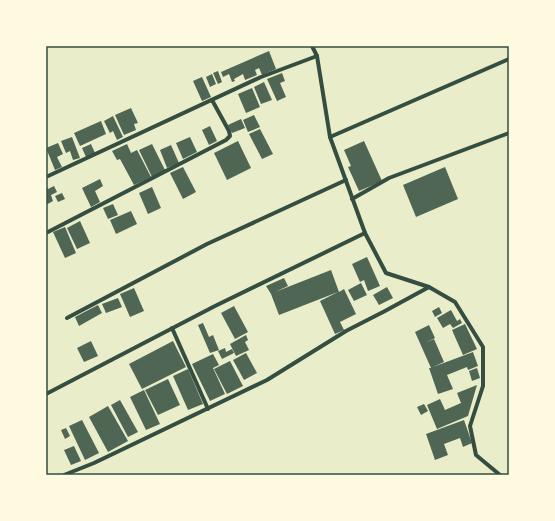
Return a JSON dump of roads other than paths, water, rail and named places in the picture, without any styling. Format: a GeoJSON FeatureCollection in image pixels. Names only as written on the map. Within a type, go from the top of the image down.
{"type":"FeatureCollection","features":[{"type":"Feature","properties":{"kind":"street"},"geometry":{"type":"LineString","coordinates":[[312,46],[317,56],[330,137],[365,233],[386,273],[428,287],[455,302],[483,347],[483,386],[470,426],[476,455],[500,475]]}},
{"type":"Feature","properties":{"kind":"street"},"geometry":{"type":"LineString","coordinates":[[46,177],[261,77],[317,56]]}},
{"type":"Feature","properties":{"kind":"street"},"geometry":{"type":"LineString","coordinates":[[330,137],[509,59]]}},
{"type":"Feature","properties":{"kind":"street"},"geometry":{"type":"LineString","coordinates":[[46,233],[226,140],[230,136],[229,131],[212,100]]}},
{"type":"Feature","properties":{"kind":"street"},"geometry":{"type":"LineString","coordinates":[[352,199],[389,178],[509,133]]}},
{"type":"Feature","properties":{"kind":"street"},"geometry":{"type":"LineString","coordinates":[[67,318],[207,244],[346,180]]}},
{"type":"Feature","properties":{"kind":"street"},"geometry":{"type":"LineString","coordinates":[[46,394],[215,306],[365,233]]}},
{"type":"Feature","properties":{"kind":"street"},"geometry":{"type":"LineString","coordinates":[[64,475],[94,463],[267,380],[346,331],[428,287]]}},
{"type":"Feature","properties":{"kind":"street"},"geometry":{"type":"LineString","coordinates":[[172,328],[208,409]]}}]}
